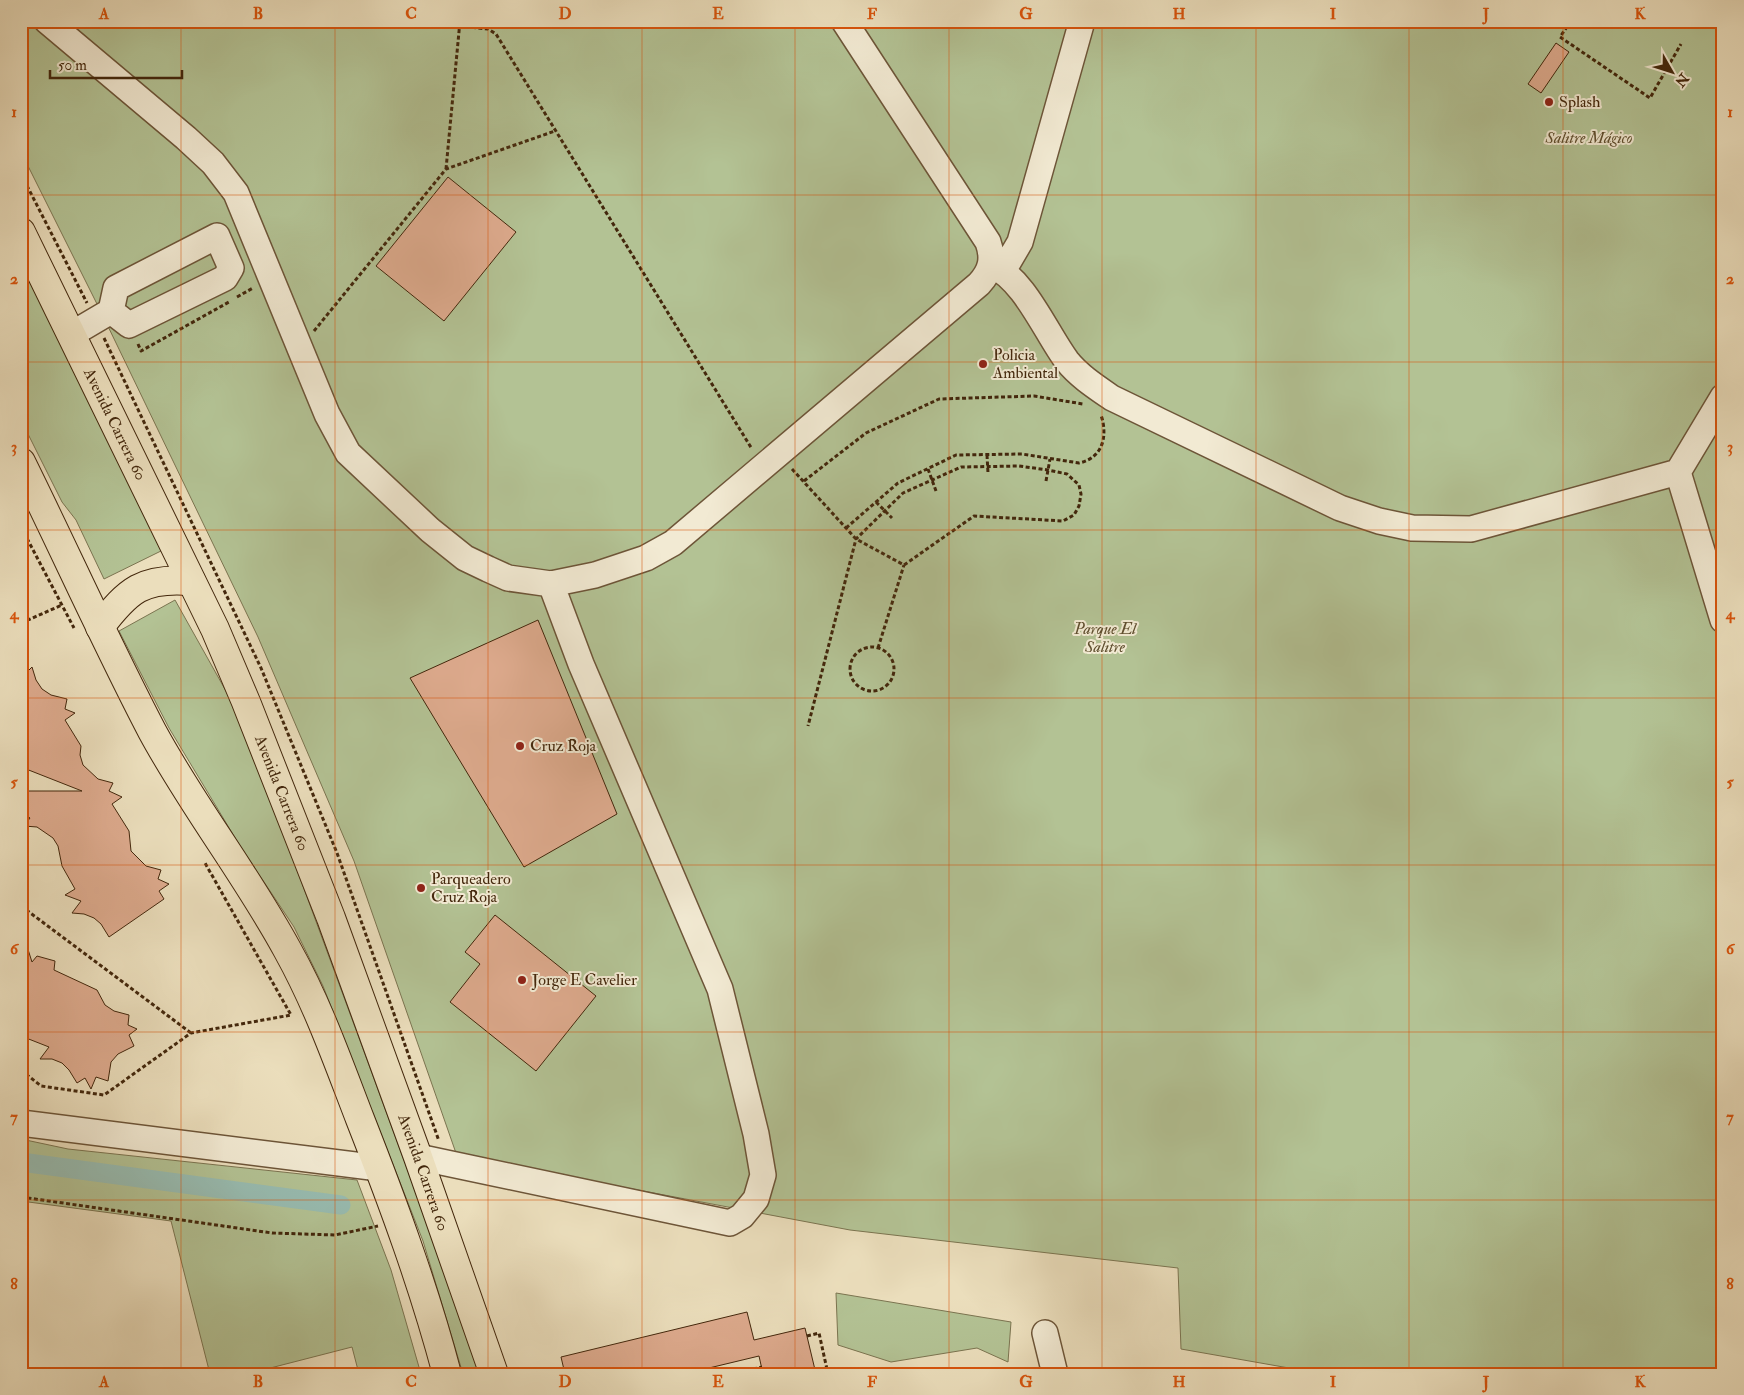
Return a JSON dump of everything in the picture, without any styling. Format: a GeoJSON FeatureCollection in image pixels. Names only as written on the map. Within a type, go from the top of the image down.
{"type":"FeatureCollection","features":[{"type":"Feature","properties":{"kind":"main road","name":"Avenida Carrera 60"},"geometry":{"type":"LineString","coordinates":[[21,232],[215,629],[331,918],[494,1374]]}},
{"type":"Feature","properties":{"kind":"main road"},"geometry":{"type":"LineString","coordinates":[[21,462],[100,627],[167,757],[216,836],[245,878],[298,968],[324,1026],[379,1168],[430,1311],[447,1374]]}},
{"type":"Feature","properties":{"kind":"main road"},"geometry":{"type":"LineString","coordinates":[[100,627],[116,605],[138,587],[166,579],[191,581]]}},
{"type":"Feature","properties":{"kind":"street"},"geometry":{"type":"LineString","coordinates":[[47,21],[213,163],[236,193],[327,414],[348,453],[376,482],[465,558],[508,578],[551,584],[595,575],[646,558],[673,543],[997,268],[1020,242],[1082,21]]}},
{"type":"Feature","properties":{"kind":"street"},"geometry":{"type":"LineString","coordinates":[[844,21],[988,242],[997,268],[1024,296],[1068,362],[1098,388],[1139,412],[1323,499],[1379,521],[1412,528],[1471,528],[1678,472],[1723,397]]}},
{"type":"Feature","properties":{"kind":"street"},"geometry":{"type":"LineString","coordinates":[[72,334],[111,311],[116,288],[217,236],[225,221],[244,213]]}},
{"type":"Feature","properties":{"kind":"street"},"geometry":{"type":"LineString","coordinates":[[111,311],[129,325],[225,278],[231,268],[217,236]]}},
{"type":"Feature","properties":{"kind":"street"},"geometry":{"type":"LineString","coordinates":[[1678,472],[1723,620]]}},
{"type":"Feature","properties":{"kind":"street"},"geometry":{"type":"LineString","coordinates":[[418,1157],[730,1223],[742,1216],[756,1199],[762,1175],[756,1134],[720,989],[581,664],[551,584]]}},
{"type":"Feature","properties":{"kind":"street"},"geometry":{"type":"LineString","coordinates":[[21,1122],[379,1168]]}},
{"type":"Feature","properties":{"kind":"street"},"geometry":{"type":"LineString","coordinates":[[1045,1333],[1055,1374]]}},
{"type":"Feature","properties":{"kind":"path"},"geometry":{"type":"LineString","coordinates":[[446,169],[460,21]]}},
{"type":"Feature","properties":{"kind":"path"},"geometry":{"type":"LineString","coordinates":[[1570,23],[1560,38],[1650,98],[1680,44]]}},
{"type":"Feature","properties":{"kind":"path"},"geometry":{"type":"LineString","coordinates":[[459,26],[488,29],[496,34],[554,131],[771,460],[803,481],[856,538],[904,564]]}},
{"type":"Feature","properties":{"kind":"path"},"geometry":{"type":"LineString","coordinates":[[300,348],[446,169],[554,131]]}},
{"type":"Feature","properties":{"kind":"path"},"geometry":{"type":"LineString","coordinates":[[803,481],[866,432],[939,399],[1034,396],[1091,407]]}},
{"type":"Feature","properties":{"kind":"path"},"geometry":{"type":"LineString","coordinates":[[846,528],[898,483],[956,455],[1022,454],[1079,463],[1088,461],[1096,456],[1102,446],[1104,436],[1100,414],[1096,410]]}},
{"type":"Feature","properties":{"kind":"path"},"geometry":{"type":"LineString","coordinates":[[987,454],[988,473]]}},
{"type":"Feature","properties":{"kind":"path"},"geometry":{"type":"LineString","coordinates":[[1046,481],[1050,459]]}},
{"type":"Feature","properties":{"kind":"path"},"geometry":{"type":"LineString","coordinates":[[808,726],[856,538],[904,493],[961,467],[1020,466],[1048,470],[1067,474],[1079,485],[1081,494],[1079,506],[1074,515],[1063,521],[974,516],[904,564],[878,648]]}},
{"type":"Feature","properties":{"kind":"path"},"geometry":{"type":"LineString","coordinates":[[928,469],[936,491]]}},
{"type":"Feature","properties":{"kind":"path"},"geometry":{"type":"LineString","coordinates":[[876,502],[892,518]]}},
{"type":"Feature","properties":{"kind":"path"},"geometry":{"type":"LineString","coordinates":[[21,623],[84,594]]}},
{"type":"Feature","properties":{"kind":"path"},"geometry":{"type":"LineString","coordinates":[[865,648],[878,648],[890,656],[893,663],[892,677],[882,688],[868,690],[861,688],[852,678],[851,664],[858,652],[865,648]]}},
{"type":"Feature","properties":{"kind":"path"},"geometry":{"type":"LineString","coordinates":[[21,906],[191,1033]]}},
{"type":"Feature","properties":{"kind":"path"},"geometry":{"type":"LineString","coordinates":[[21,1070],[41,1086],[104,1095],[191,1033],[291,1015]]}},
{"type":"Feature","properties":{"kind":"path"},"geometry":{"type":"LineString","coordinates":[[21,1197],[272,1233],[335,1235],[383,1225]]}},
{"type":"Feature","properties":{"kind":"path"},"geometry":{"type":"LineString","coordinates":[[807,1336],[819,1333],[828,1374]]}},
{"type":"Feature","properties":{"kind":"path"},"geometry":{"type":"LineString","coordinates":[[734,1374],[762,1367]]}},
{"type":"Feature","properties":{"kind":"path"},"geometry":{"type":"LineString","coordinates":[[753,1369],[754,1374]]}},
{"type":"Feature","properties":{"kind":"green space","name":"Parque El Salitre"},"geometry":{"type":"Polygon","coordinates":[[[21,21],[1723,21],[1723,1374],[1323,1374],[1181,1349],[1178,1268],[850,1230],[457,1156],[354,861],[258,637],[103,316],[21,152],[21,21]]]}},
{"type":"Feature","properties":{"kind":"green space"},"geometry":{"type":"Polygon","coordinates":[[[21,264],[163,550],[104,579],[76,520],[62,502],[21,420],[21,264]]]}},
{"type":"Feature","properties":{"kind":"green space"},"geometry":{"type":"Polygon","coordinates":[[[175,600],[231,700],[265,783],[429,1228],[480,1374],[463,1374],[423,1241],[323,986],[294,927],[240,846],[169,728],[119,631],[175,600]]]}},
{"type":"Feature","properties":{"kind":"green space"},"geometry":{"type":"Polygon","coordinates":[[[21,1139],[68,1149],[357,1180],[391,1270],[421,1374],[359,1374],[352,1347],[247,1374],[210,1374],[171,1221],[21,1201],[21,1139]]]}},
{"type":"Feature","properties":{"kind":"green space"},"geometry":{"type":"Polygon","coordinates":[[[836,1293],[1011,1322],[1008,1362],[977,1348],[891,1362],[838,1345],[836,1293]]]}},
{"type":"Feature","properties":{"kind":"building"},"geometry":{"type":"Polygon","coordinates":[[[1556,43],[1569,52],[1541,93],[1528,84],[1556,43]]]}},
{"type":"Feature","properties":{"kind":"building"},"geometry":{"type":"Polygon","coordinates":[[[448,177],[516,232],[444,321],[376,266],[448,177]]]}},
{"type":"Feature","properties":{"kind":"building","name":"Cruz Roja"},"geometry":{"type":"Polygon","coordinates":[[[538,620],[617,814],[524,867],[410,678],[538,620]]]}},
{"type":"Feature","properties":{"kind":"building"},"geometry":{"type":"Polygon","coordinates":[[[32,667],[36,680],[42,689],[51,695],[67,699],[65,709],[75,713],[65,720],[81,746],[80,755],[83,765],[98,779],[113,783],[109,791],[122,797],[112,804],[129,831],[131,851],[146,866],[161,870],[158,879],[169,884],[159,891],[164,899],[109,937],[101,924],[94,918],[84,914],[72,913],[81,901],[65,895],[75,889],[62,866],[58,846],[53,838],[37,827],[24,826],[30,818],[21,811],[23,791],[82,791],[21,767],[21,669],[27,672],[32,667]]]}},
{"type":"Feature","properties":{"kind":"building","name":"Jorge E Cavelier"},"geometry":{"type":"Polygon","coordinates":[[[495,915],[596,996],[536,1071],[450,1002],[480,964],[465,952],[495,915]]]}},
{"type":"Feature","properties":{"kind":"building"},"geometry":{"type":"Polygon","coordinates":[[[25,940],[32,962],[37,956],[55,961],[54,970],[97,990],[105,1005],[114,1011],[129,1015],[128,1025],[137,1029],[129,1035],[134,1046],[118,1054],[111,1062],[108,1081],[96,1077],[91,1089],[85,1078],[77,1083],[62,1063],[52,1059],[40,1059],[49,1047],[21,1036],[21,941],[25,940]]]}},
{"type":"Feature","properties":{"kind":"building"},"geometry":{"type":"Polygon","coordinates":[[[747,1312],[754,1340],[805,1328],[816,1374],[763,1374],[759,1356],[684,1374],[565,1374],[561,1357],[747,1312]]]}},
{"type":"Feature","properties":{"kind":"waterway"},"geometry":{"type":"LineString","coordinates":[[21,1162],[341,1205]]}},
{"type":"Feature","properties":{"kind":"place","name":"Splash"},"geometry":{"type":"Point","coordinates":[1549,102]}},
{"type":"Feature","properties":{"kind":"place","name":"Policia Ambiental"},"geometry":{"type":"Point","coordinates":[983,364]}},
{"type":"Feature","properties":{"kind":"place","name":"Cruz Roja"},"geometry":{"type":"Point","coordinates":[520,746]}},
{"type":"Feature","properties":{"kind":"place","name":"Parqueadero Cruz Roja"},"geometry":{"type":"Point","coordinates":[421,888]}},
{"type":"Feature","properties":{"kind":"place","name":"Jorge E Cavelier"},"geometry":{"type":"Point","coordinates":[522,980]}},
{"type":"Feature","properties":{"kind":"park label","name":"Salitre Mágico"},"geometry":{"type":"Point","coordinates":[1589,138]}}]}
